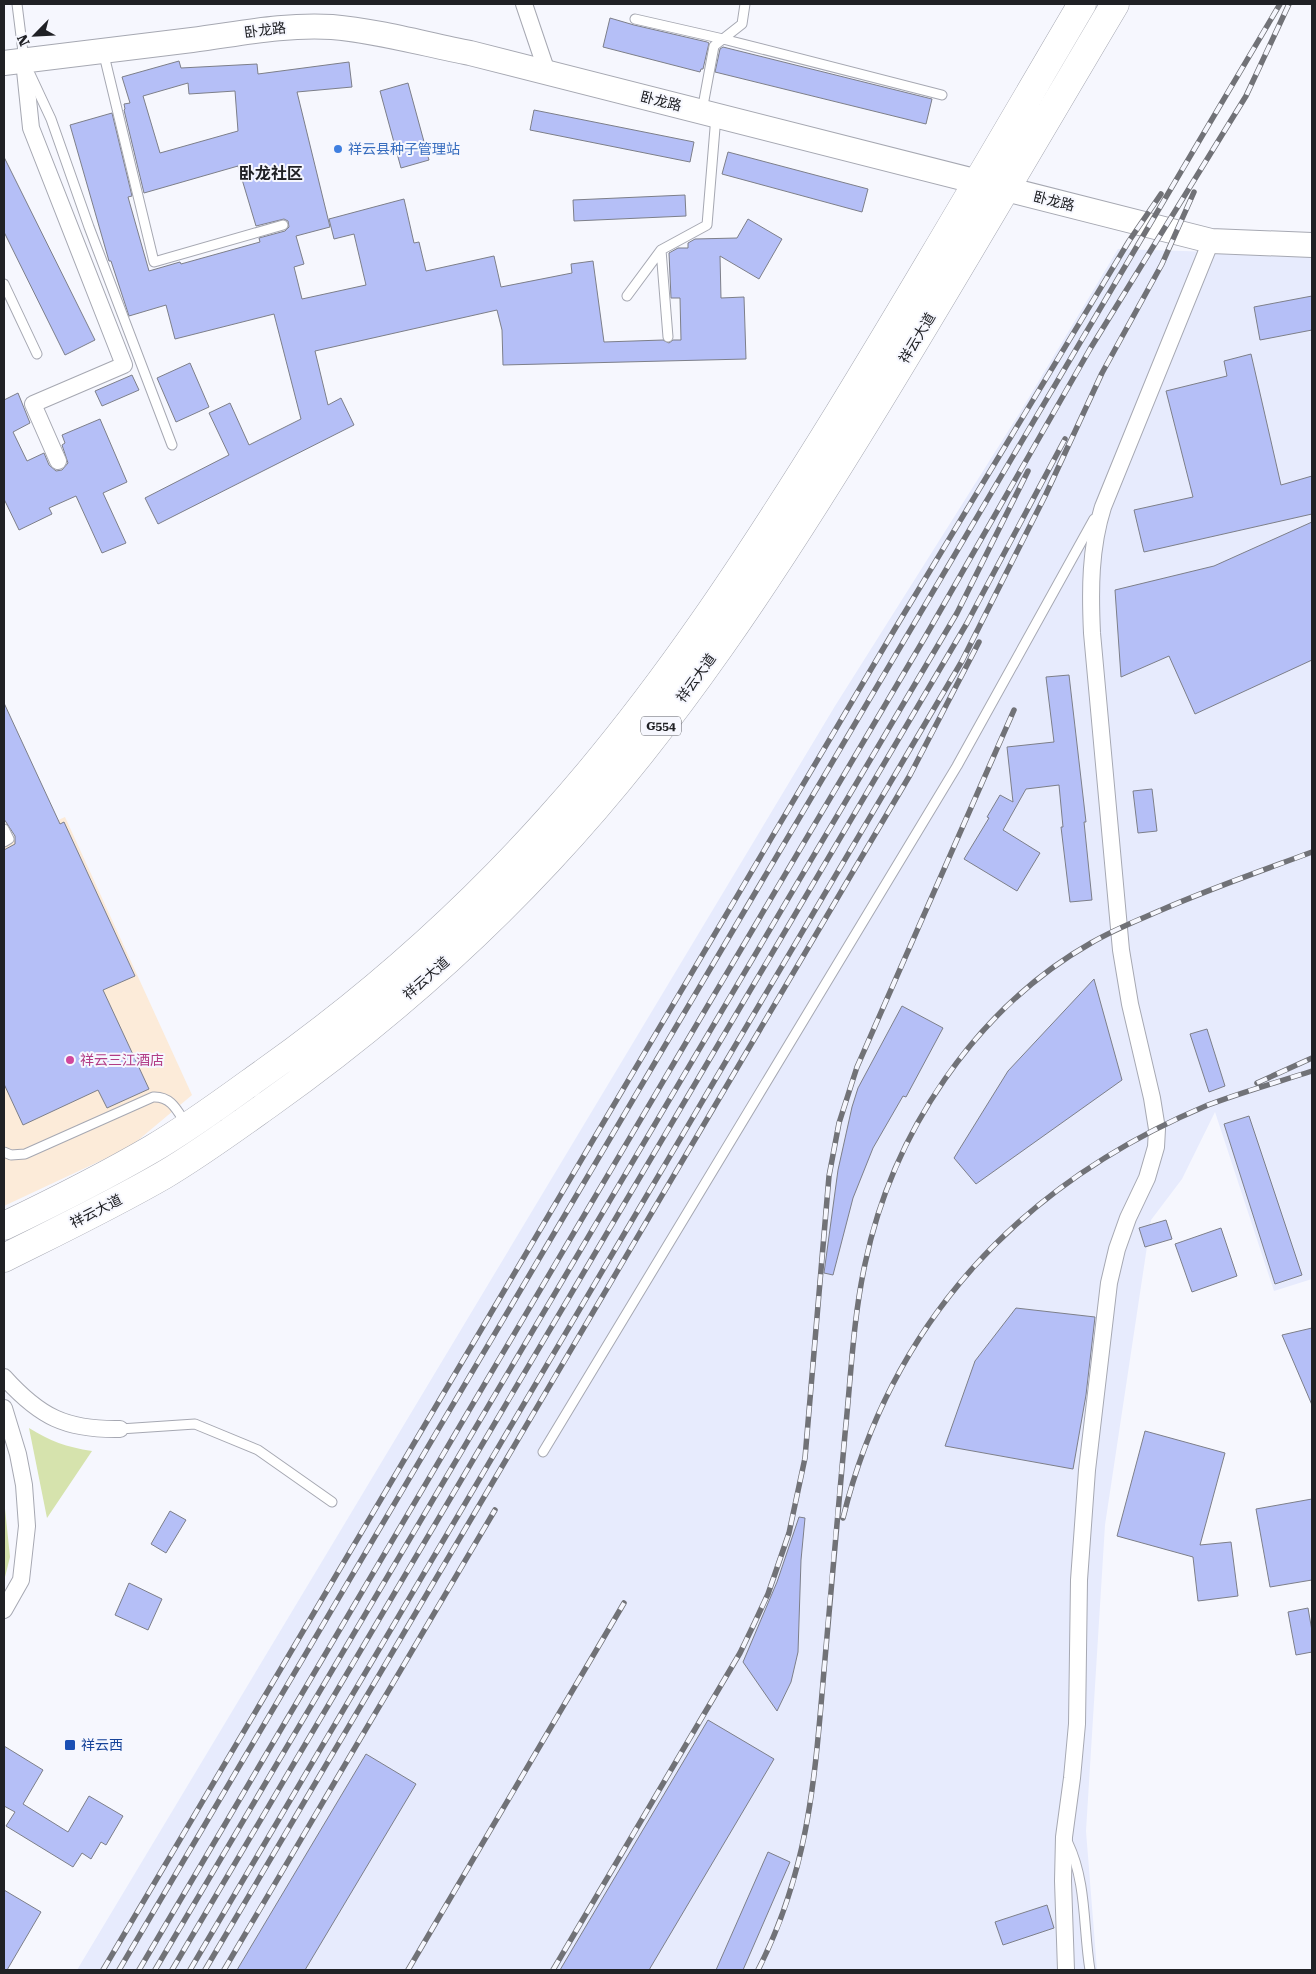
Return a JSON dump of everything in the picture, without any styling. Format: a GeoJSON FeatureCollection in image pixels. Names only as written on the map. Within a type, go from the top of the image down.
{"type":"FeatureCollection","features":[{"type":"Feature","properties":{"kind":"highway","name":"祥云大道"},"geometry":{"type":"LineString","coordinates":[[4,1226],[153,1149],[280,1062],[322,1030],[426,942],[521,850],[551,817],[666,674],[763,533],[903,309],[1082,4]]}},
{"type":"Feature","properties":{"kind":"highway","name":"祥云大道"},"geometry":{"type":"LineString","coordinates":[[4,1258],[167,1173],[224,1136],[296,1084],[374,1023],[444,963],[548,862],[627,770],[682,698],[746,608],[840,464],[1114,4]]}},
{"type":"Feature","properties":{"kind":"street"},"geometry":{"type":"LineString","coordinates":[[524,4],[547,72]]}},
{"type":"Feature","properties":{"kind":"street","name":"卧龙路"},"geometry":{"type":"LineString","coordinates":[[14,62],[297,26],[333,27],[377,33],[547,72],[1211,241],[1312,245]]}},
{"type":"Feature","properties":{"kind":"street"},"geometry":{"type":"LineString","coordinates":[[14,62],[31,128],[124,365],[33,404],[58,461]]}},
{"type":"Feature","properties":{"kind":"street"},"geometry":{"type":"LineString","coordinates":[[1066,1970],[1063,1881],[1064,1837],[1077,1724],[1082,1520],[1103,1324],[1109,1284],[1118,1248],[1128,1218],[1153,1165],[1157,1129],[1152,1098],[1130,1004],[1121,950],[1092,633],[1090,593],[1092,555],[1098,522],[1107,495],[1211,241]]}},
{"type":"Feature","properties":{"kind":"street"},"geometry":{"type":"LineString","coordinates":[[4,1377],[32,1404],[56,1420],[85,1428],[120,1429]]}},
{"type":"Feature","properties":{"kind":"street"},"geometry":{"type":"LineString","coordinates":[[4,1408],[18,1454],[24,1485],[27,1526],[21,1580],[4,1610]]}},
{"type":"Feature","properties":{"kind":"lane"},"geometry":{"type":"LineString","coordinates":[[17,4],[14,62],[51,119],[88,227],[172,445]]}},
{"type":"Feature","properties":{"kind":"lane"},"geometry":{"type":"LineString","coordinates":[[627,296],[661,250],[708,225],[709,114],[714,46],[742,24],[745,4]]}},
{"type":"Feature","properties":{"kind":"lane"},"geometry":{"type":"LineString","coordinates":[[635,19],[723,39],[942,95]]}},
{"type":"Feature","properties":{"kind":"lane"},"geometry":{"type":"LineString","coordinates":[[104,51],[154,262],[283,225]]}},
{"type":"Feature","properties":{"kind":"lane"},"geometry":{"type":"LineString","coordinates":[[661,250],[668,337]]}},
{"type":"Feature","properties":{"kind":"lane"},"geometry":{"type":"LineString","coordinates":[[4,284],[37,354]]}},
{"type":"Feature","properties":{"kind":"lane"},"geometry":{"type":"LineString","coordinates":[[543,1452],[957,766],[1107,495]]}},
{"type":"Feature","properties":{"kind":"lane"},"geometry":{"type":"LineString","coordinates":[[4,829],[9,839],[4,842]]}},
{"type":"Feature","properties":{"kind":"lane"},"geometry":{"type":"LineString","coordinates":[[4,1152],[10,1155],[25,1154],[153,1097],[167,1099],[187,1126]]}},
{"type":"Feature","properties":{"kind":"lane"},"geometry":{"type":"LineString","coordinates":[[120,1429],[195,1424],[258,1450],[332,1502]]}},
{"type":"Feature","properties":{"kind":"lane"},"geometry":{"type":"LineString","coordinates":[[1064,1837],[1074,1858],[1081,1888],[1090,1970]]}},
{"type":"Feature","properties":{"kind":"shaded area"},"geometry":{"type":"Polygon","coordinates":[[[1118,249],[1312,255],[1312,1279],[1274,1291],[1215,1112],[1182,1179],[1151,1220],[1105,1525],[1086,1831],[1097,1970],[77,1970],[835,706],[1019,414],[1118,249]]]}},
{"type":"Feature","properties":{"kind":"shaded area"},"geometry":{"type":"Polygon","coordinates":[[[65,817],[192,1095],[130,1147],[4,1206],[4,845],[65,817]]]}},
{"type":"Feature","properties":{"kind":"green space"},"geometry":{"type":"Polygon","coordinates":[[[29,1428],[59,1443],[92,1451],[47,1518],[29,1428]]]}},
{"type":"Feature","properties":{"kind":"green space"},"geometry":{"type":"Polygon","coordinates":[[[4,1499],[10,1557],[4,1581],[4,1499]]]}},
{"type":"Feature","properties":{"kind":"building"},"geometry":{"type":"Polygon","coordinates":[[[610,18],[709,43],[703,69],[700,72],[603,47],[610,18]]]}},
{"type":"Feature","properties":{"kind":"building"},"geometry":{"type":"Polygon","coordinates":[[[723,47],[932,99],[926,124],[715,72],[720,49],[723,47]]]}},
{"type":"Feature","properties":{"kind":"building"},"geometry":{"type":"Polygon","coordinates":[[[179,61],[181,68],[257,64],[258,74],[349,62],[352,87],[297,92],[330,227],[296,236],[304,264],[294,267],[302,299],[366,285],[354,234],[334,239],[329,219],[404,199],[414,243],[419,242],[426,271],[494,256],[501,287],[572,273],[571,264],[593,261],[604,342],[663,340],[669,343],[673,340],[681,340],[680,298],[671,298],[669,253],[678,248],[688,248],[688,243],[695,239],[737,238],[748,219],[782,239],[759,279],[720,256],[721,298],[744,297],[746,359],[503,365],[502,330],[497,310],[315,351],[328,405],[341,398],[354,425],[158,524],[145,498],[229,455],[209,413],[230,403],[249,445],[301,419],[274,314],[175,339],[166,305],[129,316],[111,261],[109,261],[70,125],[112,113],[132,196],[128,197],[149,271],[260,242],[259,238],[285,231],[289,227],[288,221],[284,219],[256,226],[238,166],[144,193],[124,110],[124,104],[130,103],[122,77],[179,61]],[[188,83],[143,96],[160,153],[238,131],[235,91],[189,94],[188,83]]]}},
{"type":"Feature","properties":{"kind":"building"},"geometry":{"type":"Polygon","coordinates":[[[408,83],[429,160],[401,168],[380,91],[408,83]]]}},
{"type":"Feature","properties":{"kind":"building"},"geometry":{"type":"Polygon","coordinates":[[[534,110],[694,142],[690,162],[530,130],[534,110]]]}},
{"type":"Feature","properties":{"kind":"building"},"geometry":{"type":"Polygon","coordinates":[[[728,152],[868,189],[862,212],[722,174],[728,152]]]}},
{"type":"Feature","properties":{"kind":"building"},"geometry":{"type":"Polygon","coordinates":[[[4,157],[95,340],[65,355],[4,232],[4,157]]]}},
{"type":"Feature","properties":{"kind":"building"},"geometry":{"type":"Polygon","coordinates":[[[685,195],[686,216],[574,221],[573,200],[685,195]]]}},
{"type":"Feature","properties":{"kind":"building"},"geometry":{"type":"Polygon","coordinates":[[[1312,296],[1312,330],[1260,340],[1254,307],[1312,296]]]}},
{"type":"Feature","properties":{"kind":"building"},"geometry":{"type":"Polygon","coordinates":[[[1251,354],[1281,485],[1312,476],[1312,514],[1144,552],[1134,510],[1193,497],[1166,391],[1227,376],[1224,361],[1251,354]]]}},
{"type":"Feature","properties":{"kind":"building"},"geometry":{"type":"Polygon","coordinates":[[[190,363],[209,407],[176,422],[157,378],[190,363]]]}},
{"type":"Feature","properties":{"kind":"building"},"geometry":{"type":"Polygon","coordinates":[[[132,375],[139,390],[102,406],[95,391],[132,375]]]}},
{"type":"Feature","properties":{"kind":"building"},"geometry":{"type":"Polygon","coordinates":[[[18,393],[30,423],[13,432],[27,461],[44,453],[49,465],[56,471],[62,470],[68,463],[62,445],[65,443],[62,435],[100,419],[127,482],[103,493],[126,543],[102,553],[76,496],[49,508],[52,514],[19,530],[4,499],[4,400],[18,393]]]}},
{"type":"Feature","properties":{"kind":"building"},"geometry":{"type":"Polygon","coordinates":[[[1312,522],[1312,660],[1195,714],[1169,656],[1121,677],[1115,590],[1214,566],[1312,522]]]}},
{"type":"Feature","properties":{"kind":"building"},"geometry":{"type":"Polygon","coordinates":[[[1069,675],[1086,822],[1084,822],[1092,900],[1070,902],[1061,827],[1063,827],[1059,785],[1026,789],[1003,830],[1040,853],[1017,891],[964,859],[989,818],[987,817],[1000,795],[1013,802],[1007,747],[1054,742],[1046,677],[1069,675]]]}},
{"type":"Feature","properties":{"kind":"building"},"geometry":{"type":"Polygon","coordinates":[[[4,703],[60,824],[64,822],[135,976],[103,990],[149,1089],[107,1108],[98,1090],[23,1125],[4,1084],[4,850],[15,844],[15,836],[4,819],[4,703]]]}},
{"type":"Feature","properties":{"kind":"building"},"geometry":{"type":"Polygon","coordinates":[[[1152,789],[1157,831],[1138,833],[1133,791],[1152,789]]]}},
{"type":"Feature","properties":{"kind":"building"},"geometry":{"type":"Polygon","coordinates":[[[1094,979],[1122,1080],[976,1184],[954,1158],[1008,1071],[1094,979]]]}},
{"type":"Feature","properties":{"kind":"building"},"geometry":{"type":"Polygon","coordinates":[[[902,1006],[943,1028],[906,1097],[903,1096],[873,1148],[853,1198],[833,1275],[824,1273],[838,1170],[852,1107],[858,1088],[902,1006]]]}},
{"type":"Feature","properties":{"kind":"building"},"geometry":{"type":"Polygon","coordinates":[[[1207,1029],[1225,1086],[1209,1092],[1190,1034],[1207,1029]]]}},
{"type":"Feature","properties":{"kind":"building"},"geometry":{"type":"Polygon","coordinates":[[[1249,1116],[1302,1275],[1275,1284],[1224,1124],[1249,1116]]]}},
{"type":"Feature","properties":{"kind":"building"},"geometry":{"type":"Polygon","coordinates":[[[1166,1220],[1172,1239],[1145,1247],[1139,1228],[1166,1220]]]}},
{"type":"Feature","properties":{"kind":"building"},"geometry":{"type":"Polygon","coordinates":[[[1221,1228],[1237,1276],[1192,1292],[1175,1244],[1221,1228]]]}},
{"type":"Feature","properties":{"kind":"building"},"geometry":{"type":"Polygon","coordinates":[[[1016,1308],[1095,1317],[1086,1395],[1073,1469],[945,1446],[975,1361],[1016,1308]]]}},
{"type":"Feature","properties":{"kind":"building"},"geometry":{"type":"Polygon","coordinates":[[[1312,1328],[1312,1405],[1282,1335],[1312,1328]]]}},
{"type":"Feature","properties":{"kind":"building"},"geometry":{"type":"Polygon","coordinates":[[[1145,1431],[1225,1453],[1200,1545],[1231,1542],[1238,1596],[1198,1601],[1193,1557],[1117,1536],[1145,1431]]]}},
{"type":"Feature","properties":{"kind":"building"},"geometry":{"type":"Polygon","coordinates":[[[1312,1499],[1312,1580],[1270,1587],[1256,1509],[1312,1499]]]}},
{"type":"Feature","properties":{"kind":"building"},"geometry":{"type":"Polygon","coordinates":[[[170,1511],[186,1520],[166,1553],[151,1544],[170,1511]]]}},
{"type":"Feature","properties":{"kind":"building"},"geometry":{"type":"Polygon","coordinates":[[[799,1517],[805,1518],[801,1560],[798,1652],[791,1682],[777,1711],[743,1662],[777,1582],[799,1517]]]}},
{"type":"Feature","properties":{"kind":"building"},"geometry":{"type":"Polygon","coordinates":[[[129,1583],[162,1599],[148,1630],[115,1615],[129,1583]]]}},
{"type":"Feature","properties":{"kind":"building"},"geometry":{"type":"Polygon","coordinates":[[[1308,1608],[1312,1631],[1312,1652],[1296,1655],[1288,1612],[1308,1608]]]}},
{"type":"Feature","properties":{"kind":"building"},"geometry":{"type":"Polygon","coordinates":[[[708,1720],[774,1759],[649,1970],[560,1970],[708,1720]]]}},
{"type":"Feature","properties":{"kind":"building"},"geometry":{"type":"Polygon","coordinates":[[[4,1746],[43,1770],[23,1804],[68,1832],[89,1796],[123,1816],[106,1845],[101,1842],[91,1859],[82,1853],[73,1867],[6,1826],[15,1812],[4,1806],[4,1746]]]}},
{"type":"Feature","properties":{"kind":"building"},"geometry":{"type":"Polygon","coordinates":[[[366,1754],[416,1784],[305,1970],[237,1970],[366,1754]]]}},
{"type":"Feature","properties":{"kind":"building"},"geometry":{"type":"Polygon","coordinates":[[[768,1852],[790,1862],[743,1970],[716,1970],[768,1852]]]}},
{"type":"Feature","properties":{"kind":"building"},"geometry":{"type":"Polygon","coordinates":[[[4,1890],[41,1912],[7,1970],[4,1970],[4,1890]]]}},
{"type":"Feature","properties":{"kind":"building"},"geometry":{"type":"Polygon","coordinates":[[[1047,1905],[1054,1928],[1003,1945],[995,1922],[1047,1905]]]}},
{"type":"Feature","properties":{"kind":"railway"},"geometry":{"type":"LineString","coordinates":[[119,1970],[1280,4]]}},
{"type":"Feature","properties":{"kind":"railway"},"geometry":{"type":"LineString","coordinates":[[139,1970],[924,639],[1090,349],[1246,96],[1289,4]]}},
{"type":"Feature","properties":{"kind":"railway"},"geometry":{"type":"LineString","coordinates":[[190,1970],[962,661],[1046,494],[1102,373],[1162,264],[1194,192]]}},
{"type":"Feature","properties":{"kind":"railway"},"geometry":{"type":"LineString","coordinates":[[103,1970],[896,627],[1129,241],[1161,194]]}},
{"type":"Feature","properties":{"kind":"railway"},"geometry":{"type":"LineString","coordinates":[[172,1970],[967,623],[1065,439]]}},
{"type":"Feature","properties":{"kind":"railway"},"geometry":{"type":"LineString","coordinates":[[155,1970],[957,613],[1028,471]]}},
{"type":"Feature","properties":{"kind":"railway"},"geometry":{"type":"LineString","coordinates":[[205,1970],[910,775],[979,642]]}},
{"type":"Feature","properties":{"kind":"railway"},"geometry":{"type":"LineString","coordinates":[[553,1970],[740,1653],[768,1594],[789,1533],[805,1458],[829,1176],[839,1123],[857,1067],[1014,710]]}},
{"type":"Feature","properties":{"kind":"railway"},"geometry":{"type":"LineString","coordinates":[[758,1970],[776,1931],[789,1893],[800,1856],[808,1818],[818,1741],[858,1306],[865,1264],[878,1216],[895,1168],[918,1123],[945,1080],[976,1039],[1011,1003],[1049,970],[1091,943],[1125,926],[1197,895],[1312,852]]}},
{"type":"Feature","properties":{"kind":"railway"},"geometry":{"type":"LineString","coordinates":[[1257,1083],[1312,1058]]}},
{"type":"Feature","properties":{"kind":"railway"},"geometry":{"type":"LineString","coordinates":[[843,1518],[865,1447],[895,1381],[931,1321],[974,1266],[1024,1218],[1079,1175],[1141,1137],[1208,1105],[1312,1071]]}},
{"type":"Feature","properties":{"kind":"railway"},"geometry":{"type":"LineString","coordinates":[[224,1970],[495,1510]]}},
{"type":"Feature","properties":{"kind":"railway"},"geometry":{"type":"LineString","coordinates":[[408,1970],[624,1603]]}},
{"type":"Feature","properties":{"kind":"place","name":"祥云县种子管理站"},"geometry":{"type":"Point","coordinates":[338,149]}},
{"type":"Feature","properties":{"kind":"place","name":"祥云三江酒店"},"geometry":{"type":"Point","coordinates":[70,1060]}},
{"type":"Feature","properties":{"kind":"place","name":"祥云西"},"geometry":{"type":"Point","coordinates":[70,1745]}},
{"type":"Feature","properties":{"kind":"district","name":"卧龙社区"},"geometry":{"type":"Point","coordinates":[271,173]}}]}
